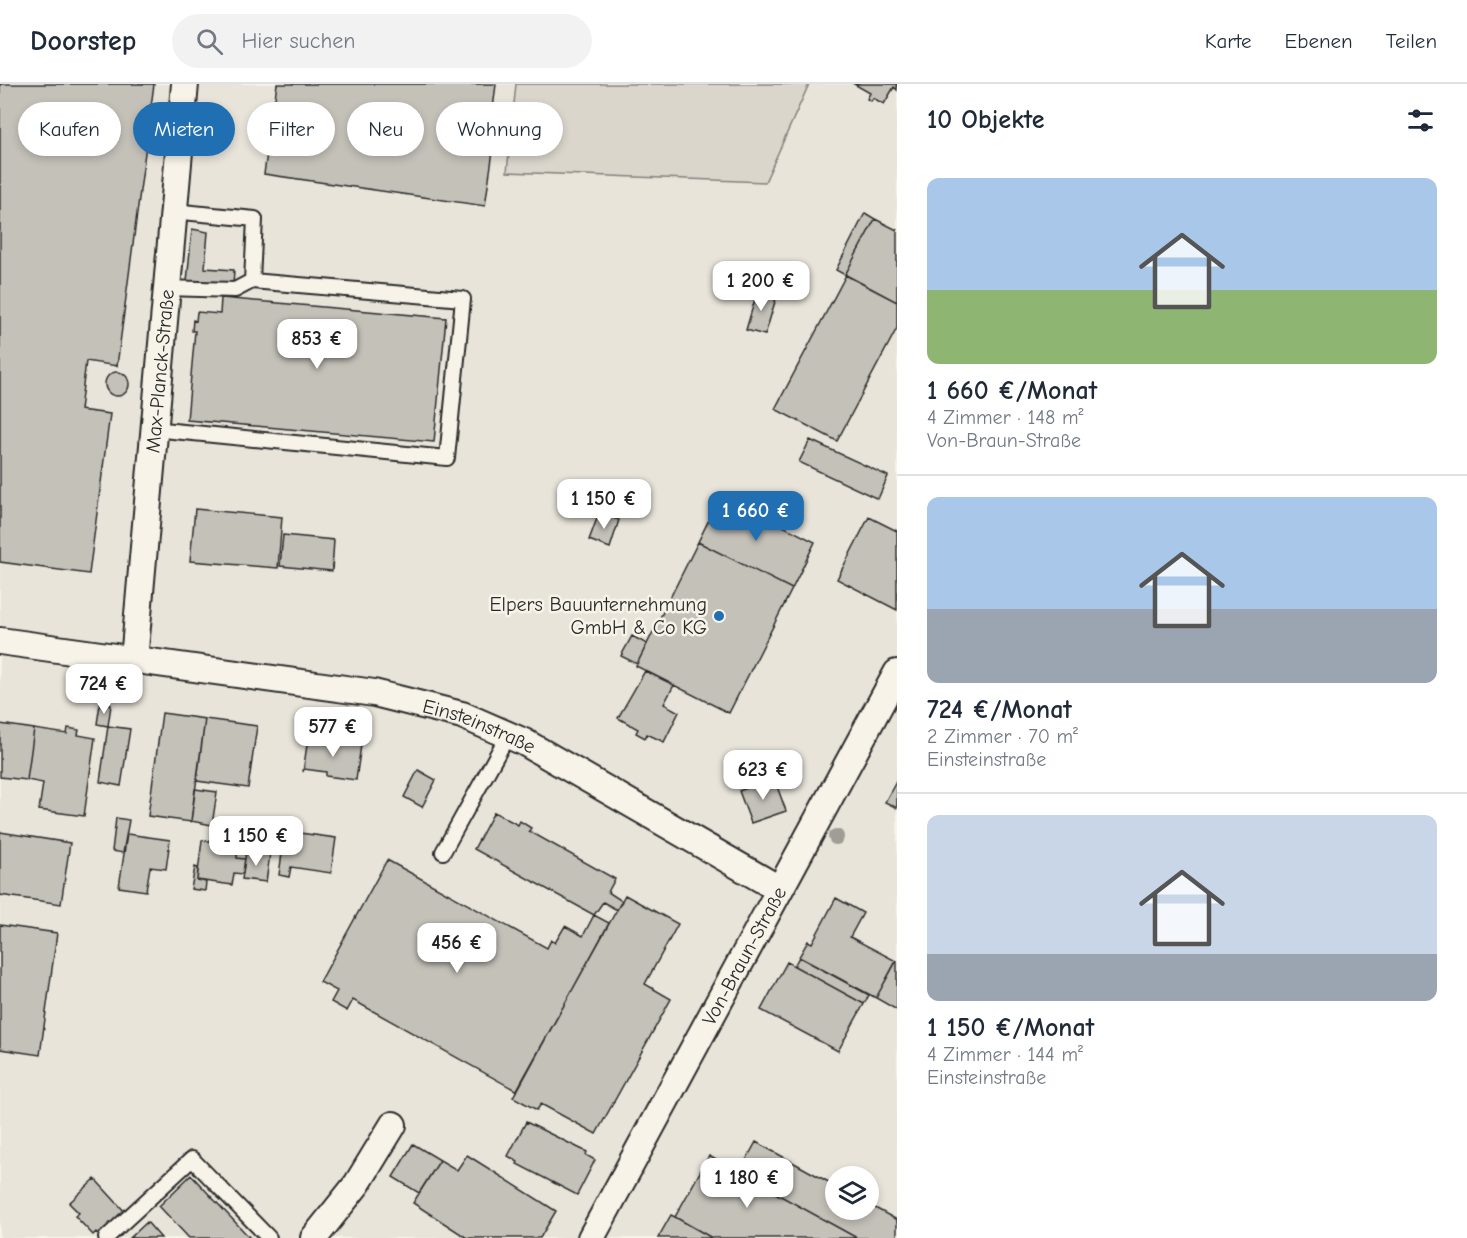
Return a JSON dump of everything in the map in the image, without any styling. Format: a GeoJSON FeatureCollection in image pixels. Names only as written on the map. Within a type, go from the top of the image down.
{"type":"FeatureCollection","features":[{"type":"Feature","properties":{"kind":"street","name":"Max-Planck-Straße"},"geometry":{"type":"LineString","coordinates":[[134,660],[184,84]]}},
{"type":"Feature","properties":{"kind":"street","name":"Einsteinstraße"},"geometry":{"type":"LineString","coordinates":[[0,641],[374,693],[462,715],[508,735],[779,889]]}},
{"type":"Feature","properties":{"kind":"street","name":"Von-Braun-Straße"},"geometry":{"type":"LineString","coordinates":[[591,1238],[897,673]]}},
{"type":"Feature","properties":{"kind":"street"},"geometry":{"type":"LineString","coordinates":[[314,1238],[357,1184],[393,1125]]}},
{"type":"Feature","properties":{"kind":"lane"},"geometry":{"type":"LineString","coordinates":[[172,211],[255,219],[252,281]]}},
{"type":"Feature","properties":{"kind":"lane"},"geometry":{"type":"LineString","coordinates":[[153,429],[447,458],[463,299],[252,281],[235,290],[165,288]]}},
{"type":"Feature","properties":{"kind":"lane"},"geometry":{"type":"LineString","coordinates":[[444,852],[508,735]]}},
{"type":"Feature","properties":{"kind":"lane"},"geometry":{"type":"LineString","coordinates":[[106,1238],[192,1159],[269,1238]]}},
{"type":"Feature","properties":{"kind":"shaded area"},"geometry":{"type":"Polygon","coordinates":[[[0,84],[897,84],[897,1238],[0,1238],[0,84]]]}},
{"type":"Feature","properties":{"kind":"shaded area"},"geometry":{"type":"Polygon","coordinates":[[[516,84],[809,84],[765,182],[507,172],[509,156],[563,156],[563,102],[514,102],[516,84]]]}},
{"type":"Feature","properties":{"kind":"building"},"geometry":{"type":"Polygon","coordinates":[[[0,84],[154,84],[152,102],[133,102],[133,156],[145,156],[117,366],[86,361],[80,410],[110,414],[89,574],[0,562],[0,84]]]}},
{"type":"Feature","properties":{"kind":"building"},"geometry":{"type":"Polygon","coordinates":[[[277,84],[496,84],[494,102],[436,102],[436,156],[492,156],[485,206],[264,174],[267,156],[335,156],[335,102],[274,102],[277,84]]]}},
{"type":"Feature","properties":{"kind":"building"},"geometry":{"type":"Polygon","coordinates":[[[854,84],[897,84],[897,90],[894,87],[884,104],[873,98],[871,101],[867,99],[870,93],[854,84]]]}},
{"type":"Feature","properties":{"kind":"building"},"geometry":{"type":"Polygon","coordinates":[[[865,213],[875,219],[845,275],[836,270],[865,213]]]}},
{"type":"Feature","properties":{"kind":"building"},"geometry":{"type":"Polygon","coordinates":[[[875,219],[897,230],[897,302],[845,275],[875,219]]]}},
{"type":"Feature","properties":{"kind":"building"},"geometry":{"type":"Polygon","coordinates":[[[192,229],[208,232],[205,268],[234,270],[233,286],[187,282],[192,229]]]}},
{"type":"Feature","properties":{"kind":"building"},"geometry":{"type":"Polygon","coordinates":[[[846,275],[897,302],[897,328],[837,441],[775,409],[846,275]]]}},
{"type":"Feature","properties":{"kind":"building"},"geometry":{"type":"Polygon","coordinates":[[[758,289],[777,295],[765,335],[746,330],[758,289]]]}},
{"type":"Feature","properties":{"kind":"building"},"geometry":{"type":"Polygon","coordinates":[[[221,298],[446,318],[434,442],[187,420],[195,331],[192,331],[193,320],[196,321],[197,312],[220,314],[221,298]]]}},
{"type":"Feature","properties":{"kind":"building"},"geometry":{"type":"Polygon","coordinates":[[[112,372],[122,372],[129,379],[129,389],[122,396],[112,396],[105,389],[105,379],[112,372]]]}},
{"type":"Feature","properties":{"kind":"building"},"geometry":{"type":"Polygon","coordinates":[[[810,440],[888,476],[878,499],[799,462],[810,440]]]}},
{"type":"Feature","properties":{"kind":"building"},"geometry":{"type":"Polygon","coordinates":[[[721,495],[815,542],[792,589],[698,542],[721,495]]]}},
{"type":"Feature","properties":{"kind":"building"},"geometry":{"type":"Polygon","coordinates":[[[195,509],[282,517],[278,568],[190,561],[195,509]]]}},
{"type":"Feature","properties":{"kind":"building"},"geometry":{"type":"Polygon","coordinates":[[[599,513],[619,520],[610,548],[589,540],[599,513]]]}},
{"type":"Feature","properties":{"kind":"building"},"geometry":{"type":"Polygon","coordinates":[[[869,517],[897,531],[897,610],[837,579],[869,517]]]}},
{"type":"Feature","properties":{"kind":"building"},"geometry":{"type":"Polygon","coordinates":[[[283,535],[334,540],[332,571],[280,566],[283,535]]]}},
{"type":"Feature","properties":{"kind":"building","name":"Elpers Bauunternehmung GmbH & Co KG"},"geometry":{"type":"Polygon","coordinates":[[[698,542],[792,589],[729,713],[636,666],[698,542]]]}},
{"type":"Feature","properties":{"kind":"building"},"geometry":{"type":"Polygon","coordinates":[[[632,636],[647,644],[637,664],[621,656],[632,636]]]}},
{"type":"Feature","properties":{"kind":"building"},"geometry":{"type":"Polygon","coordinates":[[[645,671],[674,685],[664,704],[679,712],[664,742],[647,734],[645,738],[636,733],[638,729],[618,718],[645,671]]]}},
{"type":"Feature","properties":{"kind":"building"},"geometry":{"type":"Polygon","coordinates":[[[100,704],[111,705],[108,726],[97,724],[100,704]]]}},
{"type":"Feature","properties":{"kind":"building"},"geometry":{"type":"Polygon","coordinates":[[[162,713],[205,719],[191,822],[148,816],[162,713]]]}},
{"type":"Feature","properties":{"kind":"building"},"geometry":{"type":"Polygon","coordinates":[[[205,719],[257,726],[248,788],[197,781],[205,719]]]}},
{"type":"Feature","properties":{"kind":"building"},"geometry":{"type":"Polygon","coordinates":[[[0,724],[34,729],[27,780],[0,777],[0,724]]]}},
{"type":"Feature","properties":{"kind":"building"},"geometry":{"type":"Polygon","coordinates":[[[108,726],[130,729],[121,786],[100,782],[108,726]]]}},
{"type":"Feature","properties":{"kind":"building"},"geometry":{"type":"Polygon","coordinates":[[[68,728],[79,730],[78,735],[95,738],[84,816],[39,810],[43,783],[27,780],[34,729],[67,734],[68,728]]]}},
{"type":"Feature","properties":{"kind":"building"},"geometry":{"type":"Polygon","coordinates":[[[308,738],[361,745],[356,780],[326,776],[326,772],[304,769],[303,772],[308,738]]]}},
{"type":"Feature","properties":{"kind":"building"},"geometry":{"type":"Polygon","coordinates":[[[418,770],[436,780],[422,807],[404,797],[418,770]]]}},
{"type":"Feature","properties":{"kind":"building"},"geometry":{"type":"Polygon","coordinates":[[[774,778],[786,811],[751,823],[739,791],[774,778]]]}},
{"type":"Feature","properties":{"kind":"building"},"geometry":{"type":"Polygon","coordinates":[[[897,780],[897,808],[885,802],[897,780]]]}},
{"type":"Feature","properties":{"kind":"building"},"geometry":{"type":"Polygon","coordinates":[[[195,789],[217,792],[212,825],[191,821],[195,789]]]}},
{"type":"Feature","properties":{"kind":"building"},"geometry":{"type":"Polygon","coordinates":[[[494,812],[518,825],[520,821],[531,828],[529,831],[615,879],[608,892],[622,901],[617,910],[603,902],[594,915],[474,849],[494,812]]]}},
{"type":"Feature","properties":{"kind":"building"},"geometry":{"type":"Polygon","coordinates":[[[116,818],[129,820],[123,853],[112,851],[116,818]]]}},
{"type":"Feature","properties":{"kind":"building"},"geometry":{"type":"Polygon","coordinates":[[[285,831],[336,838],[331,873],[291,867],[289,877],[279,875],[285,831]]]}},
{"type":"Feature","properties":{"kind":"building"},"geometry":{"type":"Polygon","coordinates":[[[0,832],[70,843],[61,904],[0,895],[0,832]]]}},
{"type":"Feature","properties":{"kind":"building"},"geometry":{"type":"Polygon","coordinates":[[[127,834],[170,840],[166,869],[150,867],[146,891],[119,887],[127,834]]]}},
{"type":"Feature","properties":{"kind":"building"},"geometry":{"type":"Polygon","coordinates":[[[202,840],[238,846],[237,858],[245,859],[243,874],[234,873],[232,885],[197,880],[202,840]]]}},
{"type":"Feature","properties":{"kind":"building"},"geometry":{"type":"Polygon","coordinates":[[[246,851],[270,854],[266,882],[242,879],[246,851]]]}},
{"type":"Feature","properties":{"kind":"building"},"geometry":{"type":"Polygon","coordinates":[[[387,860],[547,948],[551,940],[555,943],[565,926],[583,936],[594,915],[609,923],[517,1091],[353,1000],[347,1011],[331,1002],[337,991],[320,982],[387,860]]]}},
{"type":"Feature","properties":{"kind":"building"},"geometry":{"type":"Polygon","coordinates":[[[195,867],[198,868],[197,880],[206,882],[205,891],[191,889],[195,867]]]}},
{"type":"Feature","properties":{"kind":"building"},"geometry":{"type":"Polygon","coordinates":[[[625,895],[678,924],[645,984],[671,999],[596,1134],[541,1104],[537,1110],[513,1097],[625,895]]]}},
{"type":"Feature","properties":{"kind":"building"},"geometry":{"type":"Polygon","coordinates":[[[836,898],[863,913],[850,937],[896,961],[876,998],[799,957],[808,941],[812,943],[836,898]]]}},
{"type":"Feature","properties":{"kind":"building"},"geometry":{"type":"Polygon","coordinates":[[[0,925],[57,933],[40,1055],[0,1049],[0,925]]]}},
{"type":"Feature","properties":{"kind":"building"},"geometry":{"type":"Polygon","coordinates":[[[799,957],[869,995],[864,1004],[794,966],[799,957]]]}},
{"type":"Feature","properties":{"kind":"building"},"geometry":{"type":"Polygon","coordinates":[[[897,960],[897,1010],[876,998],[897,960]]]}},
{"type":"Feature","properties":{"kind":"building"},"geometry":{"type":"Polygon","coordinates":[[[787,962],[864,1004],[838,1051],[761,1010],[787,962]]]}},
{"type":"Feature","properties":{"kind":"building"},"geometry":{"type":"Polygon","coordinates":[[[526,1122],[587,1152],[586,1155],[595,1160],[577,1195],[517,1164],[518,1162],[508,1156],[526,1122]]]}},
{"type":"Feature","properties":{"kind":"building"},"geometry":{"type":"Polygon","coordinates":[[[756,1142],[825,1180],[825,1220],[879,1220],[879,1210],[897,1220],[897,1238],[857,1238],[739,1173],[756,1142]]]}},
{"type":"Feature","properties":{"kind":"building"},"geometry":{"type":"Polygon","coordinates":[[[413,1144],[440,1160],[419,1193],[393,1177],[413,1144]]]}},
{"type":"Feature","properties":{"kind":"building"},"geometry":{"type":"Polygon","coordinates":[[[467,1155],[556,1211],[540,1238],[467,1238],[413,1203],[440,1160],[457,1170],[467,1155]]]}},
{"type":"Feature","properties":{"kind":"building"},"geometry":{"type":"Polygon","coordinates":[[[709,1156],[857,1238],[712,1238],[675,1217],[709,1156]]]}},
{"type":"Feature","properties":{"kind":"building"},"geometry":{"type":"Polygon","coordinates":[[[191,1175],[250,1238],[189,1238],[159,1206],[191,1175]]]}},
{"type":"Feature","properties":{"kind":"building"},"geometry":{"type":"Polygon","coordinates":[[[95,1179],[126,1213],[101,1237],[96,1232],[93,1235],[75,1216],[79,1213],[69,1203],[95,1179]]]}},
{"type":"Feature","properties":{"kind":"building"},"geometry":{"type":"Polygon","coordinates":[[[671,1215],[675,1217],[712,1238],[658,1238],[671,1215]]]}},
{"type":"Feature","properties":{"kind":"building"},"geometry":{"type":"Polygon","coordinates":[[[147,1222],[161,1238],[130,1238],[147,1222]]]}},
{"type":"Feature","properties":{"kind":"place","name":"Elpers Bauunternehmung GmbH & Co KG"},"geometry":{"type":"Point","coordinates":[719,616]}}]}
